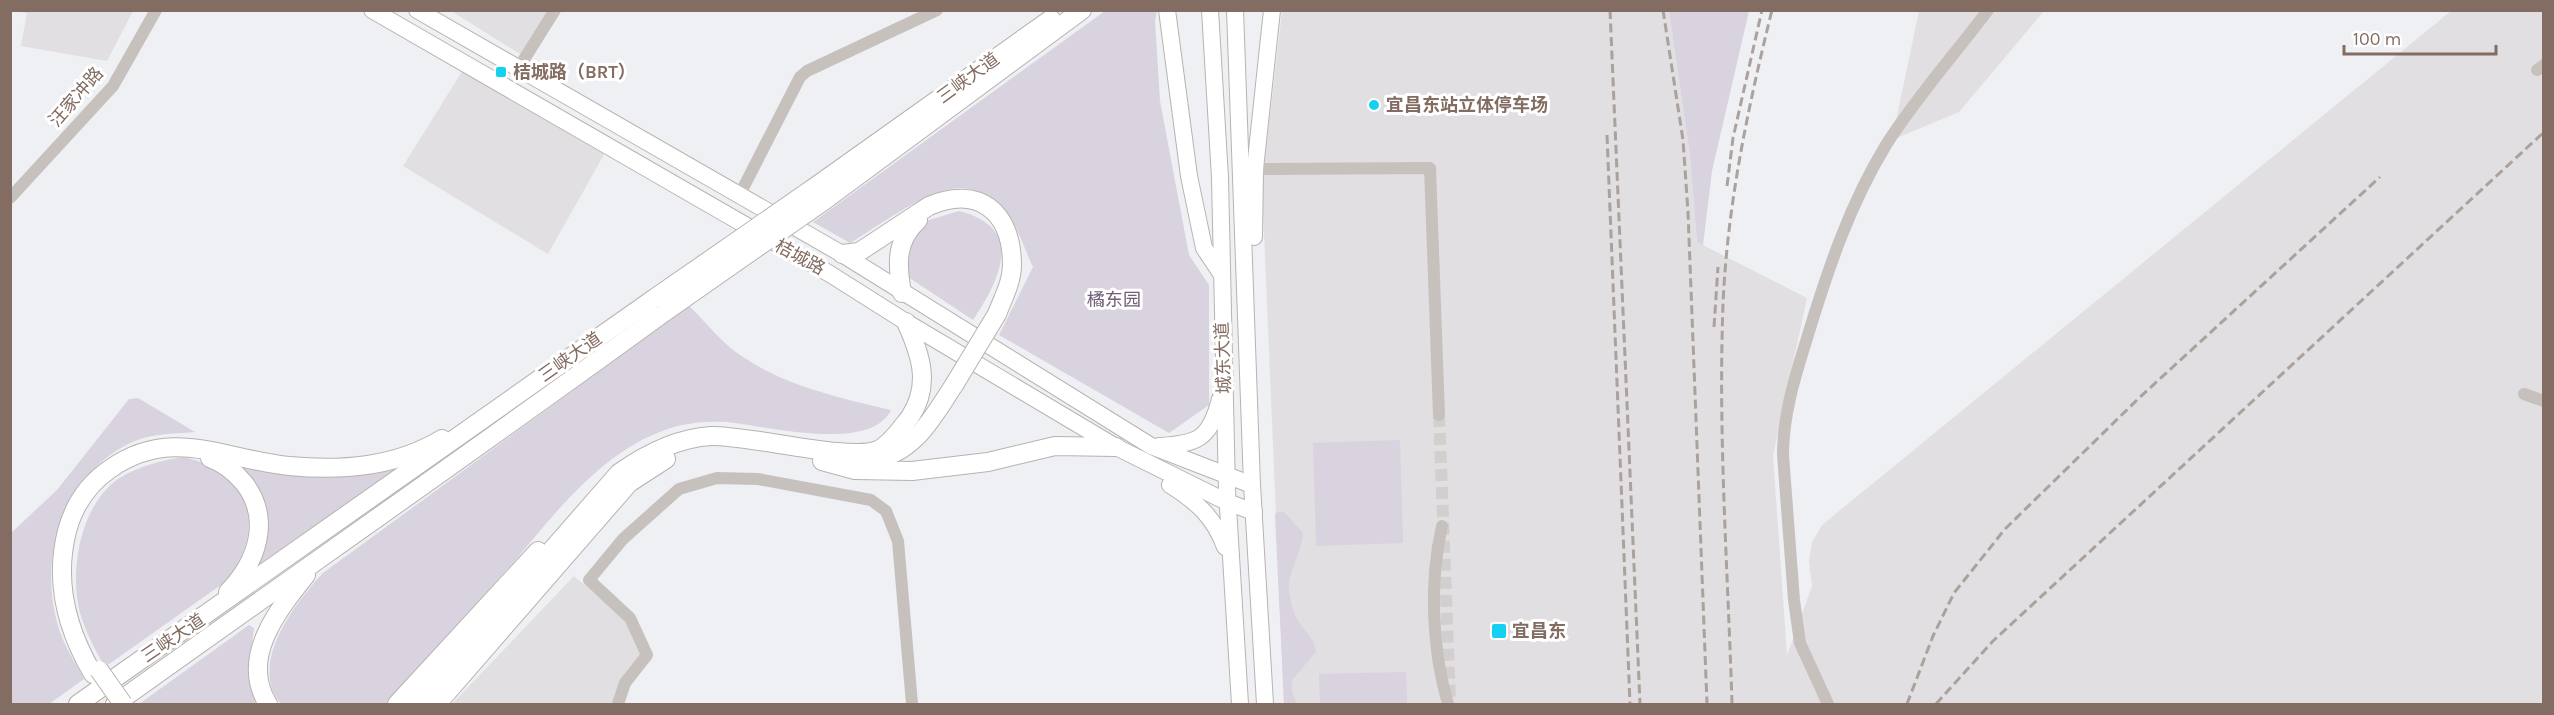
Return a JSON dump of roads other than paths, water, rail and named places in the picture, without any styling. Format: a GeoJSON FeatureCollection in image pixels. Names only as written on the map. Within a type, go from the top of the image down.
{"type":"FeatureCollection","features":[{"type":"Feature","properties":{"kind":"highway","name":"三峡大道"},"geometry":{"type":"LineString","coordinates":[[819,195],[1062,10]]}},
{"type":"Feature","properties":{"kind":"highway","name":"三峡大道"},"geometry":{"type":"LineString","coordinates":[[78,705],[464,435],[505,401],[659,305],[1082,10]]}},
{"type":"Feature","properties":{"kind":"highway"},"geometry":{"type":"LineString","coordinates":[[822,461],[877,458],[897,452],[920,434],[994,313],[1008,287],[1012,265],[1009,242],[996,213],[978,200],[967,197],[942,200],[859,252],[842,254]]}},
{"type":"Feature","properties":{"kind":"highway"},"geometry":{"type":"LineString","coordinates":[[902,293],[898,270],[898,250],[908,229],[932,211],[945,205],[970,204],[982,209],[991,217],[1004,246],[1005,262],[994,313]]}},
{"type":"Feature","properties":{"kind":"highway","name":"三峡大道"},"geometry":{"type":"LineString","coordinates":[[114,705],[484,444],[659,305]]}},
{"type":"Feature","properties":{"kind":"highway"},"geometry":{"type":"LineString","coordinates":[[878,450],[890,441],[909,418],[922,389],[923,373],[917,347],[906,322]]}},
{"type":"Feature","properties":{"kind":"highway"},"geometry":{"type":"LineString","coordinates":[[397,705],[518,570],[619,473],[658,449],[684,440],[709,436],[748,438],[854,452],[892,447],[914,432],[952,383]]}},
{"type":"Feature","properties":{"kind":"highway"},"geometry":{"type":"LineString","coordinates":[[123,705],[78,649],[69,624],[62,579],[62,550],[71,516],[78,502],[95,481],[124,459],[149,449],[168,446],[194,448],[289,466],[355,467],[389,462],[426,448],[505,401]]}},
{"type":"Feature","properties":{"kind":"highway"},"geometry":{"type":"LineString","coordinates":[[437,705],[628,483],[649,467],[687,450],[737,447],[822,461],[855,470],[912,471],[988,462],[1055,446],[1116,447]]}},
{"type":"Feature","properties":{"kind":"highway"},"geometry":{"type":"LineString","coordinates":[[114,705],[84,644],[75,613],[69,575],[70,552],[76,526],[96,490],[115,474],[141,460],[161,454],[200,455],[228,467],[250,490],[258,509],[260,531],[256,551],[241,579],[207,615]]}},
{"type":"Feature","properties":{"kind":"highway"},"geometry":{"type":"LineString","coordinates":[[417,705],[619,473]]}},
{"type":"Feature","properties":{"kind":"highway"},"geometry":{"type":"LineString","coordinates":[[268,705],[258,674],[266,630],[285,601],[321,557]]}},
{"type":"Feature","properties":{"kind":"main road","name":"桔城路"},"geometry":{"type":"LineString","coordinates":[[372,10],[830,274],[1116,447],[1227,502],[1254,512]]}},
{"type":"Feature","properties":{"kind":"main road","name":"桔城路"},"geometry":{"type":"LineString","coordinates":[[417,10],[842,254],[1151,446],[1252,485]]}},
{"type":"Feature","properties":{"kind":"main road"},"geometry":{"type":"LineString","coordinates":[[1167,10],[1189,176],[1204,248],[1221,273]]}},
{"type":"Feature","properties":{"kind":"main road","name":"城东大道"},"geometry":{"type":"LineString","coordinates":[[1210,10],[1220,178],[1227,502],[1240,705]]}},
{"type":"Feature","properties":{"kind":"main road","name":"城东大道"},"geometry":{"type":"LineString","coordinates":[[1235,10],[1252,485],[1265,705]]}},
{"type":"Feature","properties":{"kind":"main road"},"geometry":{"type":"LineString","coordinates":[[1251,424],[1255,170],[1272,10]]}},
{"type":"Feature","properties":{"kind":"main road"},"geometry":{"type":"LineString","coordinates":[[1151,446],[1194,442],[1206,434],[1215,418],[1224,381]]}},
{"type":"Feature","properties":{"kind":"main road"},"geometry":{"type":"LineString","coordinates":[[1116,447],[1206,510],[1219,531],[1231,566]]}},
{"type":"Feature","properties":{"kind":"street","name":"汪家冲路"},"geometry":{"type":"LineString","coordinates":[[10,198],[113,86],[156,10]]}},
{"type":"Feature","properties":{"kind":"street"},"geometry":{"type":"LineString","coordinates":[[518,69],[555,10]]}},
{"type":"Feature","properties":{"kind":"street"},"geometry":{"type":"LineString","coordinates":[[739,196],[800,77],[807,71],[937,10]]}},
{"type":"Feature","properties":{"kind":"street"},"geometry":{"type":"LineString","coordinates":[[1828,705],[1800,643],[1794,600],[1783,455],[1783,434],[1792,390],[1822,290],[1850,213],[1887,145],[1988,10]]}},
{"type":"Feature","properties":{"kind":"street"},"geometry":{"type":"LineString","coordinates":[[1255,170],[1430,168],[1439,415]]}},
{"type":"Feature","properties":{"kind":"street"},"geometry":{"type":"LineString","coordinates":[[2524,394],[2544,401]]}},
{"type":"Feature","properties":{"kind":"street"},"geometry":{"type":"LineString","coordinates":[[618,705],[625,683],[647,655],[630,618],[589,580],[623,539],[679,489],[717,478],[758,479],[871,500],[886,511],[898,542],[912,705]]}},
{"type":"Feature","properties":{"kind":"street"},"geometry":{"type":"LineString","coordinates":[[1442,526],[1434,560],[1438,670],[1448,705]]}},
{"type":"Feature","properties":{"kind":"tunnel"},"geometry":{"type":"LineString","coordinates":[[1439,415],[1450,700]]}},
{"type":"Feature","properties":{"kind":"railway"},"geometry":{"type":"LineString","coordinates":[[1610,10],[1640,704]]}},
{"type":"Feature","properties":{"kind":"railway"},"geometry":{"type":"LineString","coordinates":[[1663,10],[1683,140],[1688,212],[1707,704]]}},
{"type":"Feature","properties":{"kind":"railway"},"geometry":{"type":"LineString","coordinates":[[1727,186],[1733,138],[1762,10]]}},
{"type":"Feature","properties":{"kind":"railway"},"geometry":{"type":"LineString","coordinates":[[1732,704],[1722,405],[1725,268],[1740,157],[1772,10]]}},
{"type":"Feature","properties":{"kind":"railway"},"geometry":{"type":"LineString","coordinates":[[1936,704],[1993,641],[2544,132]]}},
{"type":"Feature","properties":{"kind":"railway"},"geometry":{"type":"LineString","coordinates":[[1607,135],[1630,704]]}},
{"type":"Feature","properties":{"kind":"railway"},"geometry":{"type":"LineString","coordinates":[[1907,704],[1933,636],[1954,593],[2005,529],[2139,398],[2380,177]]}},
{"type":"Feature","properties":{"kind":"railway"},"geometry":{"type":"LineString","coordinates":[[1714,327],[1718,267]]}},
{"type":"Feature","properties":{"kind":"place","name":"桔城路（BRT）"},"geometry":{"type":"Point","coordinates":[501,72]}},
{"type":"Feature","properties":{"kind":"place","name":"宜昌东站立体停车场"},"geometry":{"type":"Point","coordinates":[1374,105]}},
{"type":"Feature","properties":{"kind":"place","name":"宜昌东"},"geometry":{"type":"Point","coordinates":[1499,631]}},
{"type":"Feature","properties":{"kind":"park label","name":"橘东园"},"geometry":{"type":"Point","coordinates":[1114,300]}}]}
